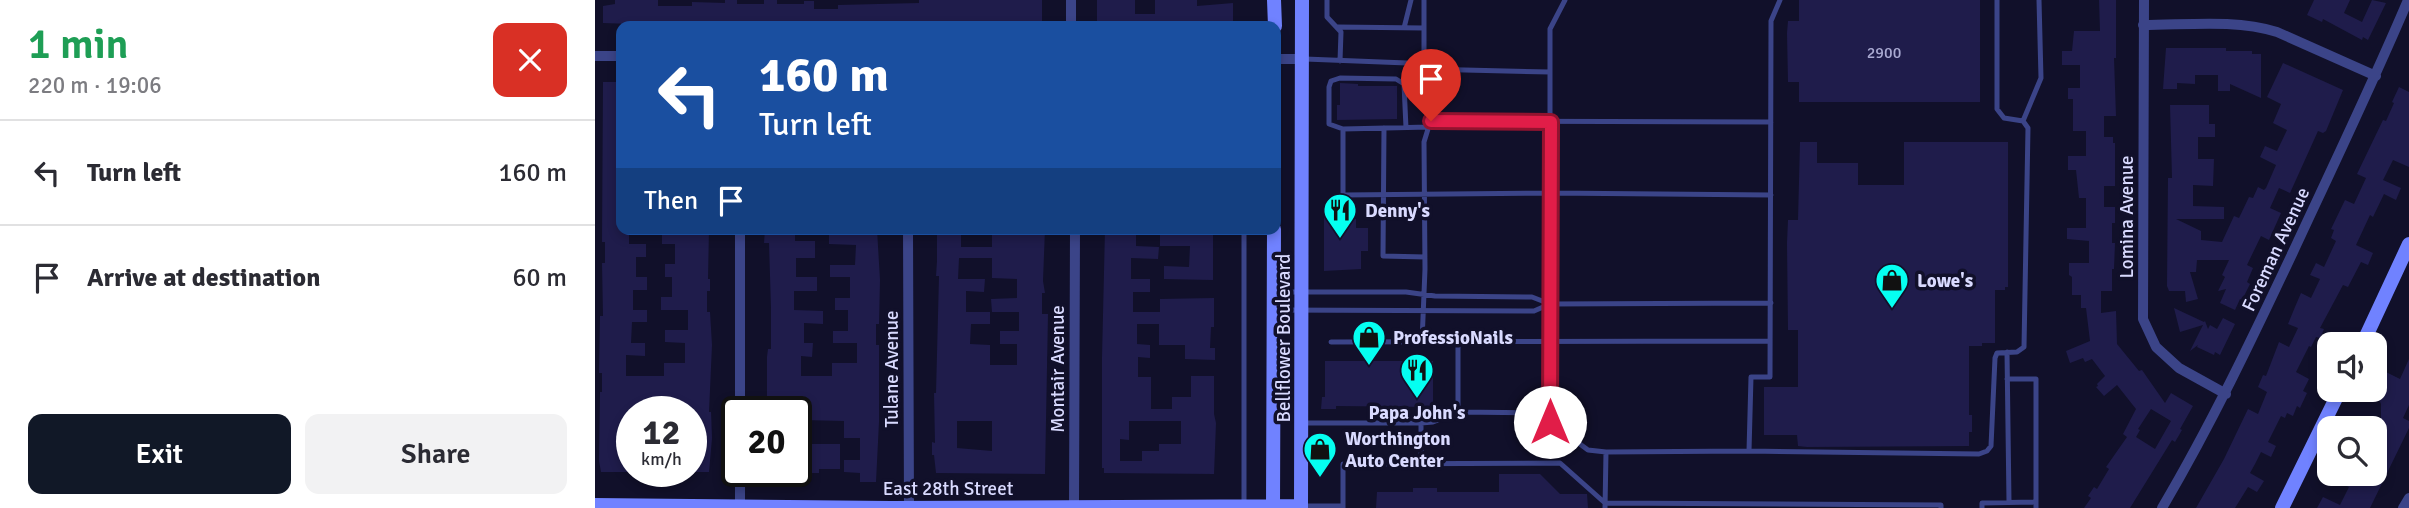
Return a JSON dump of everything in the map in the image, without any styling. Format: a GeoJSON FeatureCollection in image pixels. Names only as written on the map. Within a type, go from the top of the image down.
{"type":"FeatureCollection","features":[{"type":"Feature","properties":{"kind":"main road"},"geometry":{"type":"LineString","coordinates":[[1275,0],[1275,21]]}},
{"type":"Feature","properties":{"kind":"main road","name":"Bellflower Boulevard"},"geometry":{"type":"LineString","coordinates":[[1301,507],[1302,0]]}},
{"type":"Feature","properties":{"kind":"main road","name":"Bellflower Boulevard"},"geometry":{"type":"LineString","coordinates":[[1273,507],[1274,235]]}},
{"type":"Feature","properties":{"kind":"main road"},"geometry":{"type":"LineString","coordinates":[[2368,332],[2409,244]]}},
{"type":"Feature","properties":{"kind":"main road"},"geometry":{"type":"LineString","coordinates":[[2282,508],[2334,402]]}},
{"type":"Feature","properties":{"kind":"main road","name":"East 28th Street"},"geometry":{"type":"LineString","coordinates":[[595,505],[909,508],[1301,507]]}},
{"type":"Feature","properties":{"kind":"street"},"geometry":{"type":"LineString","coordinates":[[1070,0],[1071,21]]}},
{"type":"Feature","properties":{"kind":"street","name":"Lomina Avenue"},"geometry":{"type":"LineString","coordinates":[[2144,0],[2143,319],[2157,347],[2179,368],[2226,394]]}},
{"type":"Feature","properties":{"kind":"street","name":"Foreman Avenue"},"geometry":{"type":"LineString","coordinates":[[2162,508],[2226,394],[2376,76],[2408,0]]}},
{"type":"Feature","properties":{"kind":"street"},"geometry":{"type":"LineString","coordinates":[[2143,25],[2261,27],[2376,76]]}},
{"type":"Feature","properties":{"kind":"street"},"geometry":{"type":"LineString","coordinates":[[595,56],[616,57]]}},
{"type":"Feature","properties":{"kind":"street"},"geometry":{"type":"LineString","coordinates":[[1281,59],[1302,59]]}},
{"type":"Feature","properties":{"kind":"street"},"geometry":{"type":"LineString","coordinates":[[740,235],[740,396]]}},
{"type":"Feature","properties":{"kind":"street","name":"Tulane Avenue"},"geometry":{"type":"LineString","coordinates":[[908,235],[909,508]]}},
{"type":"Feature","properties":{"kind":"street","name":"Montair Avenue"},"geometry":{"type":"LineString","coordinates":[[1074,507],[1075,235]]}},
{"type":"Feature","properties":{"kind":"street"},"geometry":{"type":"LineString","coordinates":[[740,487],[740,507]]}},
{"type":"Feature","properties":{"kind":"street"},"geometry":{"type":"LineString","coordinates":[[2403,508],[2409,498]]}},
{"type":"Feature","properties":{"kind":"lane"},"geometry":{"type":"LineString","coordinates":[[1327,0],[1327,17],[1341,32],[1340,61]]}},
{"type":"Feature","properties":{"kind":"lane"},"geometry":{"type":"LineString","coordinates":[[1405,28],[1411,0]]}},
{"type":"Feature","properties":{"kind":"lane"},"geometry":{"type":"LineString","coordinates":[[1422,342],[1425,257],[1424,142],[1430,124],[1424,69],[1424,0]]}},
{"type":"Feature","properties":{"kind":"lane"},"geometry":{"type":"LineString","coordinates":[[1565,0],[1551,29],[1550,422],[1588,450],[1606,452],[1973,454],[1987,452],[1991,446],[1997,353],[2017,352],[2024,347],[2028,128],[2023,121],[2004,118],[1997,109],[1997,0]]}},
{"type":"Feature","properties":{"kind":"lane"},"geometry":{"type":"LineString","coordinates":[[1749,452],[1751,377],[1770,377],[1771,21],[1780,0]]}},
{"type":"Feature","properties":{"kind":"lane"},"geometry":{"type":"LineString","coordinates":[[2023,121],[2042,78],[2039,0]]}},
{"type":"Feature","properties":{"kind":"lane"},"geometry":{"type":"LineString","coordinates":[[1338,27],[1424,28]]}},
{"type":"Feature","properties":{"kind":"lane"},"geometry":{"type":"LineString","coordinates":[[1302,59],[1407,63],[1424,69],[1551,72]]}},
{"type":"Feature","properties":{"kind":"lane"},"geometry":{"type":"LineString","coordinates":[[1406,128],[1404,84],[1397,79],[1340,78],[1331,81],[1329,124],[1343,129],[1406,128],[1430,124],[1551,122],[1771,122]]}},
{"type":"Feature","properties":{"kind":"lane"},"geometry":{"type":"LineString","coordinates":[[1384,128],[1383,256],[1425,257]]}},
{"type":"Feature","properties":{"kind":"lane"},"geometry":{"type":"LineString","coordinates":[[1343,129],[1343,195],[1771,195]]}},
{"type":"Feature","properties":{"kind":"lane","name":"Bellflower Boulevard"},"geometry":{"type":"LineString","coordinates":[[1244,235],[1244,507]]}},
{"type":"Feature","properties":{"kind":"lane"},"geometry":{"type":"LineString","coordinates":[[1274,292],[1406,292],[1424,295],[1532,297],[1550,304],[1771,303]]}},
{"type":"Feature","properties":{"kind":"lane"},"geometry":{"type":"LineString","coordinates":[[1274,310],[1534,311],[1550,304]]}},
{"type":"Feature","properties":{"kind":"lane"},"geometry":{"type":"LineString","coordinates":[[1331,342],[1770,341]]}},
{"type":"Feature","properties":{"kind":"lane"},"geometry":{"type":"LineString","coordinates":[[1458,342],[1458,412]]}},
{"type":"Feature","properties":{"kind":"lane"},"geometry":{"type":"LineString","coordinates":[[2007,352],[2008,502]]}},
{"type":"Feature","properties":{"kind":"lane"},"geometry":{"type":"LineString","coordinates":[[1982,508],[1982,503],[2036,505],[2036,379],[2007,379]]}},
{"type":"Feature","properties":{"kind":"lane"},"geometry":{"type":"LineString","coordinates":[[1301,423],[1421,423],[1433,422],[1458,412],[1550,413]]}},
{"type":"Feature","properties":{"kind":"lane"},"geometry":{"type":"LineString","coordinates":[[1421,423],[1421,464]]}},
{"type":"Feature","properties":{"kind":"lane"},"geometry":{"type":"LineString","coordinates":[[1605,505],[1606,452]]}},
{"type":"Feature","properties":{"kind":"lane"},"geometry":{"type":"LineString","coordinates":[[1301,507],[1343,507],[1343,464],[1560,463],[1605,505],[1941,505],[1941,508]]}},
{"type":"Feature","properties":{"kind":"building"},"geometry":{"type":"Polygon","coordinates":[[[615,0],[658,0],[658,6],[692,6],[692,2],[725,3],[725,0],[737,0],[737,4],[764,4],[764,0],[777,0],[777,4],[804,4],[804,1],[814,1],[814,9],[838,9],[838,5],[919,3],[919,0],[1042,0],[1042,21],[603,23],[603,6],[615,4],[615,0]]]}},
{"type":"Feature","properties":{"kind":"building"},"geometry":{"type":"Polygon","coordinates":[[[1097,0],[1135,0],[1135,14],[1155,14],[1155,0],[1197,0],[1197,6],[1233,3],[1233,21],[1097,21],[1097,0]]]}},
{"type":"Feature","properties":{"kind":"building"},"geometry":{"type":"Polygon","coordinates":[[[1799,0],[1980,0],[1980,102],[1799,102],[1799,82],[1788,82],[1787,33],[1788,21],[1799,21],[1799,0]]]}},
{"type":"Feature","properties":{"kind":"building"},"geometry":{"type":"Polygon","coordinates":[[[2099,0],[2116,0],[2116,116],[2104,116],[2104,137],[2113,137],[2115,143],[2115,186],[2104,186],[2104,207],[2115,207],[2115,223],[2112,223],[2112,243],[2115,243],[2114,269],[2112,291],[2101,291],[2101,313],[2116,311],[2117,344],[2139,371],[2142,370],[2165,403],[2171,393],[2193,406],[2175,442],[2172,440],[2130,508],[2084,508],[2091,498],[2088,496],[2094,487],[2097,489],[2109,469],[2106,467],[2127,437],[2123,434],[2136,409],[2117,385],[2104,396],[2096,387],[2105,376],[2092,359],[2085,362],[2083,358],[2070,363],[2066,351],[2090,341],[2086,308],[2081,308],[2081,295],[2072,295],[2072,277],[2069,275],[2069,263],[2089,263],[2089,241],[2067,239],[2067,228],[2086,228],[2086,198],[2079,198],[2076,170],[2068,170],[2068,156],[2086,156],[2086,131],[2073,131],[2073,99],[2068,99],[2068,88],[2080,88],[2080,65],[2062,65],[2062,51],[2072,51],[2074,31],[2100,31],[2099,0]],[[2151,409],[2136,437],[2155,449],[2171,421],[2151,409]]]}},
{"type":"Feature","properties":{"kind":"building"},"geometry":{"type":"Polygon","coordinates":[[[2314,0],[2350,0],[2344,13],[2362,22],[2372,0],[2386,3],[2368,40],[2363,37],[2362,40],[2323,19],[2322,22],[2307,15],[2314,0]]]}},
{"type":"Feature","properties":{"kind":"building"},"geometry":{"type":"Polygon","coordinates":[[[2166,48],[2226,48],[2226,51],[2252,51],[2252,54],[2261,54],[2261,98],[2230,84],[2230,91],[2218,91],[2218,75],[2195,75],[2195,84],[2177,83],[2177,89],[2163,89],[2166,48]]]}},
{"type":"Feature","properties":{"kind":"building"},"geometry":{"type":"Polygon","coordinates":[[[2283,63],[2343,90],[2326,131],[2318,131],[2290,193],[2279,188],[2270,208],[2281,213],[2269,240],[2261,236],[2247,265],[2253,268],[2247,282],[2250,284],[2235,310],[2220,303],[2226,289],[2218,291],[2229,260],[2197,260],[2196,272],[2190,272],[2198,299],[2186,302],[2185,291],[2169,291],[2167,286],[2168,178],[2172,178],[2170,105],[2209,105],[2209,124],[2215,124],[2215,137],[2198,137],[2198,159],[2214,159],[2213,186],[2193,185],[2193,206],[2224,207],[2224,219],[2176,219],[2201,231],[2201,240],[2222,242],[2234,216],[2239,218],[2249,197],[2253,198],[2258,187],[2264,190],[2266,188],[2276,165],[2260,157],[2265,146],[2277,151],[2287,130],[2273,123],[2281,104],[2267,97],[2283,63]]]}},
{"type":"Feature","properties":{"kind":"building"},"geometry":{"type":"Polygon","coordinates":[[[603,82],[616,82],[616,235],[629,235],[629,244],[646,244],[646,257],[636,257],[636,277],[647,277],[647,290],[633,290],[633,310],[647,310],[647,322],[632,322],[631,343],[645,343],[645,356],[626,355],[626,376],[664,376],[664,363],[685,363],[685,343],[665,342],[665,330],[688,330],[688,310],[661,310],[661,297],[672,297],[672,277],[665,277],[665,264],[675,264],[675,244],[662,244],[662,235],[709,235],[710,291],[707,291],[707,312],[710,312],[712,345],[709,412],[712,438],[709,472],[707,396],[616,396],[616,472],[601,472],[599,461],[602,373],[599,373],[605,242],[602,242],[603,82]]]}},
{"type":"Feature","properties":{"kind":"building"},"geometry":{"type":"Polygon","coordinates":[[[1340,83],[1397,86],[1397,119],[1337,120],[1340,83]]]}},
{"type":"Feature","properties":{"kind":"building"},"geometry":{"type":"Polygon","coordinates":[[[2399,87],[2409,92],[2409,167],[2393,160],[2383,180],[2401,188],[2396,200],[2384,194],[2373,217],[2370,215],[2356,245],[2373,253],[2368,265],[2361,262],[2348,287],[2343,285],[2320,328],[2324,329],[2323,332],[2317,332],[2317,337],[2311,347],[2309,346],[2296,372],[2309,379],[2303,391],[2307,393],[2300,408],[2297,406],[2293,416],[2287,413],[2285,418],[2281,416],[2268,442],[2276,446],[2271,457],[2261,452],[2250,473],[2264,481],[2257,492],[2248,487],[2235,508],[2196,508],[2248,409],[2258,414],[2267,392],[2258,387],[2263,375],[2266,376],[2279,342],[2289,347],[2298,328],[2288,324],[2295,307],[2301,293],[2311,298],[2320,279],[2310,275],[2316,263],[2324,267],[2336,241],[2331,238],[2334,230],[2331,229],[2345,200],[2354,204],[2366,178],[2357,174],[2383,120],[2386,121],[2394,103],[2392,102],[2399,87]]]}},
{"type":"Feature","properties":{"kind":"building","name":"Lowe's"},"geometry":{"type":"Polygon","coordinates":[[[1800,142],[1817,142],[1817,163],[1858,163],[1858,185],[1904,185],[1904,142],[2008,142],[2008,287],[2005,287],[2005,290],[1995,290],[1995,343],[1969,346],[1969,415],[1972,415],[1972,432],[1969,432],[1969,446],[1807,447],[1798,446],[1797,435],[1764,435],[1764,387],[1798,387],[1798,330],[1788,330],[1787,243],[1788,220],[1798,220],[1800,142]]]}},
{"type":"Feature","properties":{"kind":"building","name":"Denny's"},"geometry":{"type":"Polygon","coordinates":[[[1324,208],[1334,208],[1334,219],[1356,219],[1356,228],[1368,228],[1368,251],[1361,251],[1361,269],[1324,271],[1324,208]]]}},
{"type":"Feature","properties":{"kind":"building"},"geometry":{"type":"Polygon","coordinates":[[[765,235],[795,235],[795,241],[815,241],[815,258],[796,258],[796,277],[817,277],[817,291],[794,291],[794,310],[823,311],[823,324],[804,323],[804,343],[813,343],[812,357],[801,356],[801,376],[832,376],[832,363],[857,363],[857,343],[833,343],[833,331],[848,331],[848,310],[835,310],[835,298],[850,298],[850,277],[830,277],[830,265],[855,265],[856,245],[829,244],[829,235],[877,235],[880,280],[879,324],[876,324],[876,345],[879,345],[879,422],[876,482],[860,482],[860,473],[844,472],[844,460],[860,460],[860,438],[844,438],[844,421],[812,420],[812,396],[767,396],[767,357],[768,349],[771,349],[769,243],[764,243],[765,235]]]}},
{"type":"Feature","properties":{"kind":"building"},"geometry":{"type":"Polygon","coordinates":[[[937,235],[961,235],[961,247],[992,247],[992,235],[1045,235],[1045,293],[1042,293],[1042,314],[1048,314],[1045,474],[936,473],[932,442],[935,443],[934,393],[939,276],[936,276],[937,235]],[[959,258],[958,279],[985,279],[984,292],[966,291],[966,312],[990,312],[990,324],[971,324],[970,344],[990,345],[990,365],[1017,365],[1017,344],[1000,344],[1000,331],[1019,331],[1019,312],[992,312],[991,299],[1017,298],[1017,279],[992,278],[992,258],[959,258]],[[957,421],[957,448],[992,451],[992,421],[957,421]]]}},
{"type":"Feature","properties":{"kind":"building"},"geometry":{"type":"Polygon","coordinates":[[[1105,235],[1136,235],[1136,246],[1159,247],[1158,259],[1131,258],[1131,279],[1150,279],[1150,292],[1133,292],[1133,312],[1160,312],[1160,299],[1214,298],[1214,327],[1211,327],[1210,348],[1215,348],[1215,360],[1185,359],[1185,345],[1159,345],[1159,324],[1137,324],[1137,344],[1150,345],[1150,358],[1138,357],[1138,377],[1151,377],[1151,409],[1172,409],[1172,397],[1191,397],[1191,376],[1214,376],[1214,474],[1104,473],[1105,235]],[[1129,421],[1129,440],[1120,439],[1120,461],[1142,461],[1142,451],[1159,451],[1159,444],[1181,444],[1181,421],[1129,421]]]}},
{"type":"Feature","properties":{"kind":"building"},"geometry":{"type":"Polygon","coordinates":[[[1160,235],[1213,235],[1213,280],[1164,279],[1164,266],[1189,267],[1190,246],[1160,246],[1160,235]]]}},
{"type":"Feature","properties":{"kind":"building"},"geometry":{"type":"Polygon","coordinates":[[[2174,308],[2205,321],[2208,329],[2210,325],[2217,329],[2223,318],[2235,324],[2220,355],[2215,352],[2214,355],[2197,347],[2198,345],[2190,351],[2203,325],[2180,332],[2174,308]]]}},
{"type":"Feature","properties":{"kind":"building"},"geometry":{"type":"Polygon","coordinates":[[[2409,359],[2409,405],[2403,418],[2409,421],[2409,428],[2387,473],[2387,416],[2381,416],[2380,402],[2387,402],[2387,372],[2400,379],[2409,359]]]}},
{"type":"Feature","properties":{"kind":"building"},"geometry":{"type":"Polygon","coordinates":[[[1325,361],[1433,361],[1433,407],[1336,406],[1336,409],[1321,409],[1322,397],[1325,397],[1325,361]]]}},
{"type":"Feature","properties":{"kind":"building"},"geometry":{"type":"Polygon","coordinates":[[[812,444],[840,444],[840,469],[819,469],[819,473],[812,473],[812,444]]]}},
{"type":"Feature","properties":{"kind":"building"},"geometry":{"type":"Polygon","coordinates":[[[1499,474],[1540,474],[1560,494],[1587,494],[1588,508],[1376,508],[1377,492],[1413,492],[1413,488],[1437,488],[1437,492],[1499,492],[1499,474]]]}},
{"type":"Feature","properties":{"kind":"building"},"geometry":{"type":"Polygon","coordinates":[[[2347,486],[2381,486],[2370,508],[2317,508],[2323,497],[2340,505],[2349,487],[2347,486]]]}},
{"type":"Feature","properties":{"kind":"place","name":"Denny's"},"geometry":{"type":"Point","coordinates":[1340,240]}},
{"type":"Feature","properties":{"kind":"place","name":"Lowe's"},"geometry":{"type":"Point","coordinates":[1892,310]}},
{"type":"Feature","properties":{"kind":"place","name":"ProfessioNails"},"geometry":{"type":"Point","coordinates":[1369,367]}},
{"type":"Feature","properties":{"kind":"place","name":"Papa John's"},"geometry":{"type":"Point","coordinates":[1417,400]}},
{"type":"Feature","properties":{"kind":"place","name":"Worthington Auto Center"},"geometry":{"type":"Point","coordinates":[1320,479]}},
{"type":"Feature","properties":{"kind":"route"},"geometry":{"type":"LineString","coordinates":[[1431,121],[1551,122],[1550,422]]}}]}
